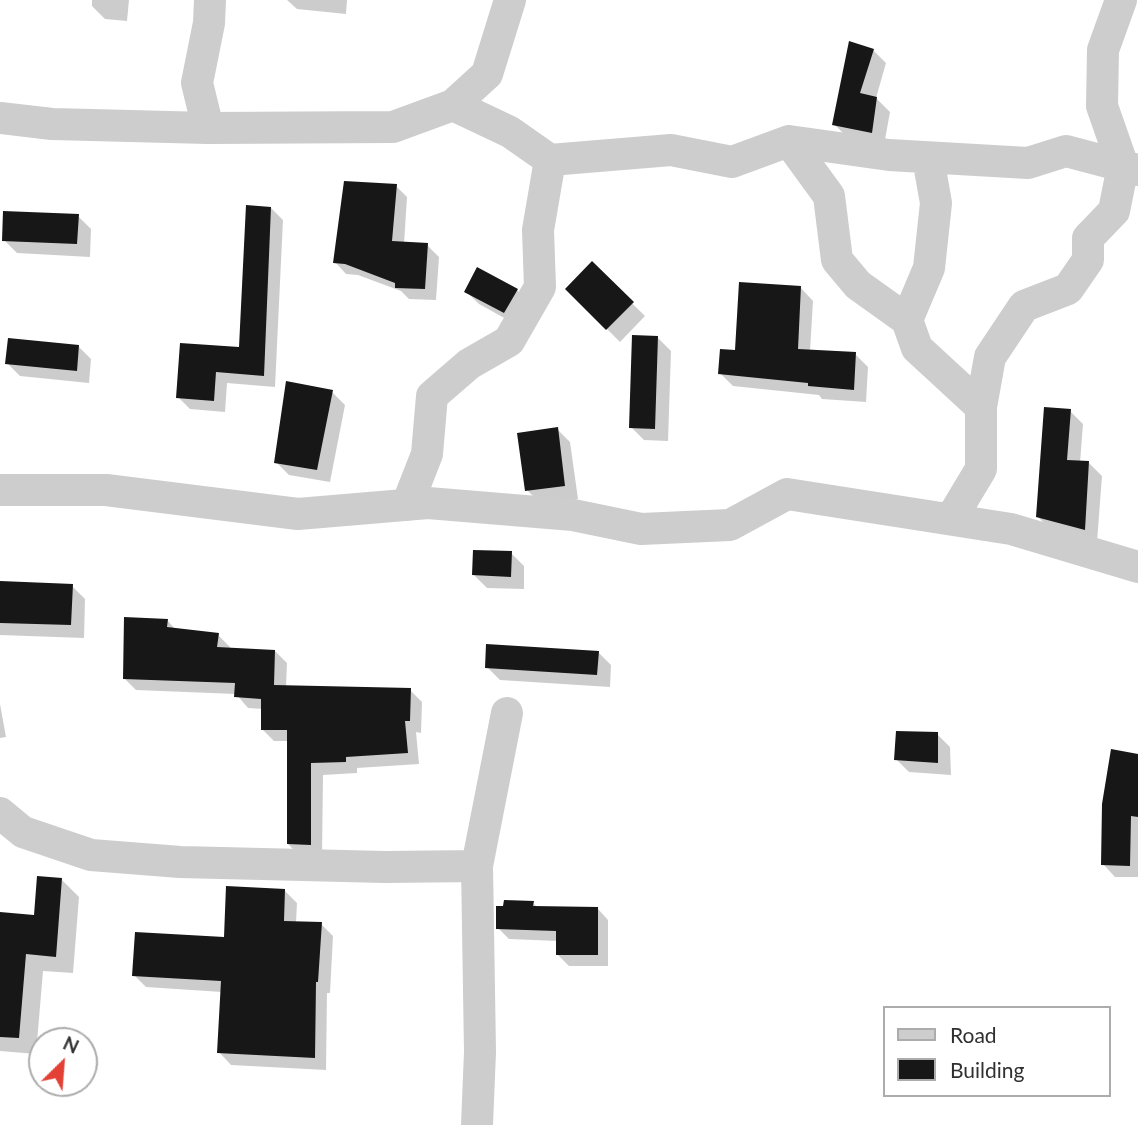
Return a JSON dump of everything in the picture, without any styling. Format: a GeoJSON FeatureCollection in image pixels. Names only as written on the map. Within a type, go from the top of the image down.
{"type":"FeatureCollection","features":[{"type":"Feature","properties":{"kind":"street"},"geometry":{"type":"LineString","coordinates":[[208,128],[197,83],[209,23],[210,0]]}},
{"type":"Feature","properties":{"kind":"street"},"geometry":{"type":"LineString","coordinates":[[0,118],[52,124],[208,128],[393,127],[453,105],[487,74],[510,0]]}},
{"type":"Feature","properties":{"kind":"street"},"geometry":{"type":"LineString","coordinates":[[951,519],[981,469],[981,407],[990,357],[1024,306],[1068,289],[1088,260],[1088,238],[1114,211],[1130,168],[1102,106],[1103,50],[1121,0]]}},
{"type":"Feature","properties":{"kind":"street"},"geometry":{"type":"LineString","coordinates":[[453,105],[510,132],[550,160],[671,150],[732,162],[789,141],[889,155],[1028,163],[1066,151],[1130,168]]}},
{"type":"Feature","properties":{"kind":"street"},"geometry":{"type":"LineString","coordinates":[[789,141],[829,196],[836,260],[858,285],[907,320],[917,348],[981,407]]}},
{"type":"Feature","properties":{"kind":"street"},"geometry":{"type":"LineString","coordinates":[[907,320],[929,268],[936,203],[928,158]]}},
{"type":"Feature","properties":{"kind":"street"},"geometry":{"type":"LineString","coordinates":[[407,505],[427,454],[432,396],[469,364],[509,341],[540,287],[538,230],[550,160]]}},
{"type":"Feature","properties":{"kind":"street"},"geometry":{"type":"LineString","coordinates":[[0,490],[106,490],[298,514],[428,503],[573,515],[641,529],[730,525],[788,494],[1011,529],[1138,567]]}},
{"type":"Feature","properties":{"kind":"street"},"geometry":{"type":"LineString","coordinates":[[477,1125],[480,1052],[477,866],[507,713]]}},
{"type":"Feature","properties":{"kind":"street"},"geometry":{"type":"LineString","coordinates":[[0,813],[23,832],[91,855],[180,862],[385,867],[477,866]]}},
{"type":"Feature","properties":{"kind":"building"},"geometry":{"type":"Polygon","coordinates":[[[849,41],[874,49],[860,93],[877,97],[872,133],[832,125],[849,41]]]}},
{"type":"Feature","properties":{"kind":"building"},"geometry":{"type":"Polygon","coordinates":[[[344,181],[397,184],[392,241],[428,243],[425,289],[395,288],[395,283],[345,264],[333,263],[344,181]]]}},
{"type":"Feature","properties":{"kind":"building"},"geometry":{"type":"Polygon","coordinates":[[[246,205],[271,207],[264,376],[216,372],[214,401],[176,398],[180,343],[239,347],[246,205]]]}},
{"type":"Feature","properties":{"kind":"building"},"geometry":{"type":"Polygon","coordinates":[[[3,211],[79,214],[77,244],[2,241],[3,211]]]}},
{"type":"Feature","properties":{"kind":"building"},"geometry":{"type":"Polygon","coordinates":[[[592,261],[634,302],[606,330],[565,289],[592,261]]]}},
{"type":"Feature","properties":{"kind":"building"},"geometry":{"type":"Polygon","coordinates":[[[477,267],[518,289],[504,313],[464,292],[477,267]]]}},
{"type":"Feature","properties":{"kind":"building"},"geometry":{"type":"Polygon","coordinates":[[[739,282],[801,286],[798,349],[856,352],[854,390],[718,374],[720,349],[735,350],[739,282]]]}},
{"type":"Feature","properties":{"kind":"building"},"geometry":{"type":"Polygon","coordinates":[[[632,335],[658,336],[655,429],[629,428],[632,335]]]}},
{"type":"Feature","properties":{"kind":"building"},"geometry":{"type":"Polygon","coordinates":[[[8,338],[79,345],[77,371],[5,364],[8,338]]]}},
{"type":"Feature","properties":{"kind":"building"},"geometry":{"type":"Polygon","coordinates":[[[286,381],[333,390],[317,470],[274,463],[286,381]]]}},
{"type":"Feature","properties":{"kind":"building"},"geometry":{"type":"Polygon","coordinates":[[[1044,407],[1071,409],[1067,460],[1089,461],[1085,530],[1036,517],[1044,407]]]}},
{"type":"Feature","properties":{"kind":"building"},"geometry":{"type":"Polygon","coordinates":[[[558,427],[565,486],[525,491],[517,433],[558,427]]]}},
{"type":"Feature","properties":{"kind":"building"},"geometry":{"type":"Polygon","coordinates":[[[473,550],[512,551],[511,577],[472,575],[473,550]]]}},
{"type":"Feature","properties":{"kind":"building"},"geometry":{"type":"Polygon","coordinates":[[[0,581],[73,584],[71,625],[0,623],[0,581]]]}},
{"type":"Feature","properties":{"kind":"building"},"geometry":{"type":"Polygon","coordinates":[[[124,617],[168,619],[167,627],[219,633],[217,647],[275,650],[274,685],[411,688],[410,721],[405,721],[408,753],[346,757],[346,762],[311,763],[311,845],[287,844],[287,730],[261,730],[261,699],[234,697],[235,683],[123,679],[124,617]]]}},
{"type":"Feature","properties":{"kind":"building"},"geometry":{"type":"Polygon","coordinates":[[[486,644],[599,651],[597,675],[485,668],[486,644]]]}},
{"type":"Feature","properties":{"kind":"building"},"geometry":{"type":"Polygon","coordinates":[[[896,731],[938,732],[938,763],[894,760],[896,731]]]}},
{"type":"Feature","properties":{"kind":"building"},"geometry":{"type":"Polygon","coordinates":[[[1111,749],[1138,754],[1138,817],[1131,816],[1130,866],[1101,865],[1102,804],[1111,749]]]}},
{"type":"Feature","properties":{"kind":"building"},"geometry":{"type":"Polygon","coordinates":[[[37,876],[62,878],[56,957],[26,954],[19,1038],[0,1037],[0,912],[34,915],[37,876]]]}},
{"type":"Feature","properties":{"kind":"building"},"geometry":{"type":"Polygon","coordinates":[[[226,886],[285,889],[284,921],[322,922],[316,982],[315,1058],[217,1053],[221,981],[132,976],[135,932],[224,937],[226,886]]]}},
{"type":"Feature","properties":{"kind":"building"},"geometry":{"type":"Polygon","coordinates":[[[504,900],[534,901],[533,906],[598,907],[598,955],[556,955],[556,931],[496,929],[496,906],[503,906],[504,900]]]}}]}
